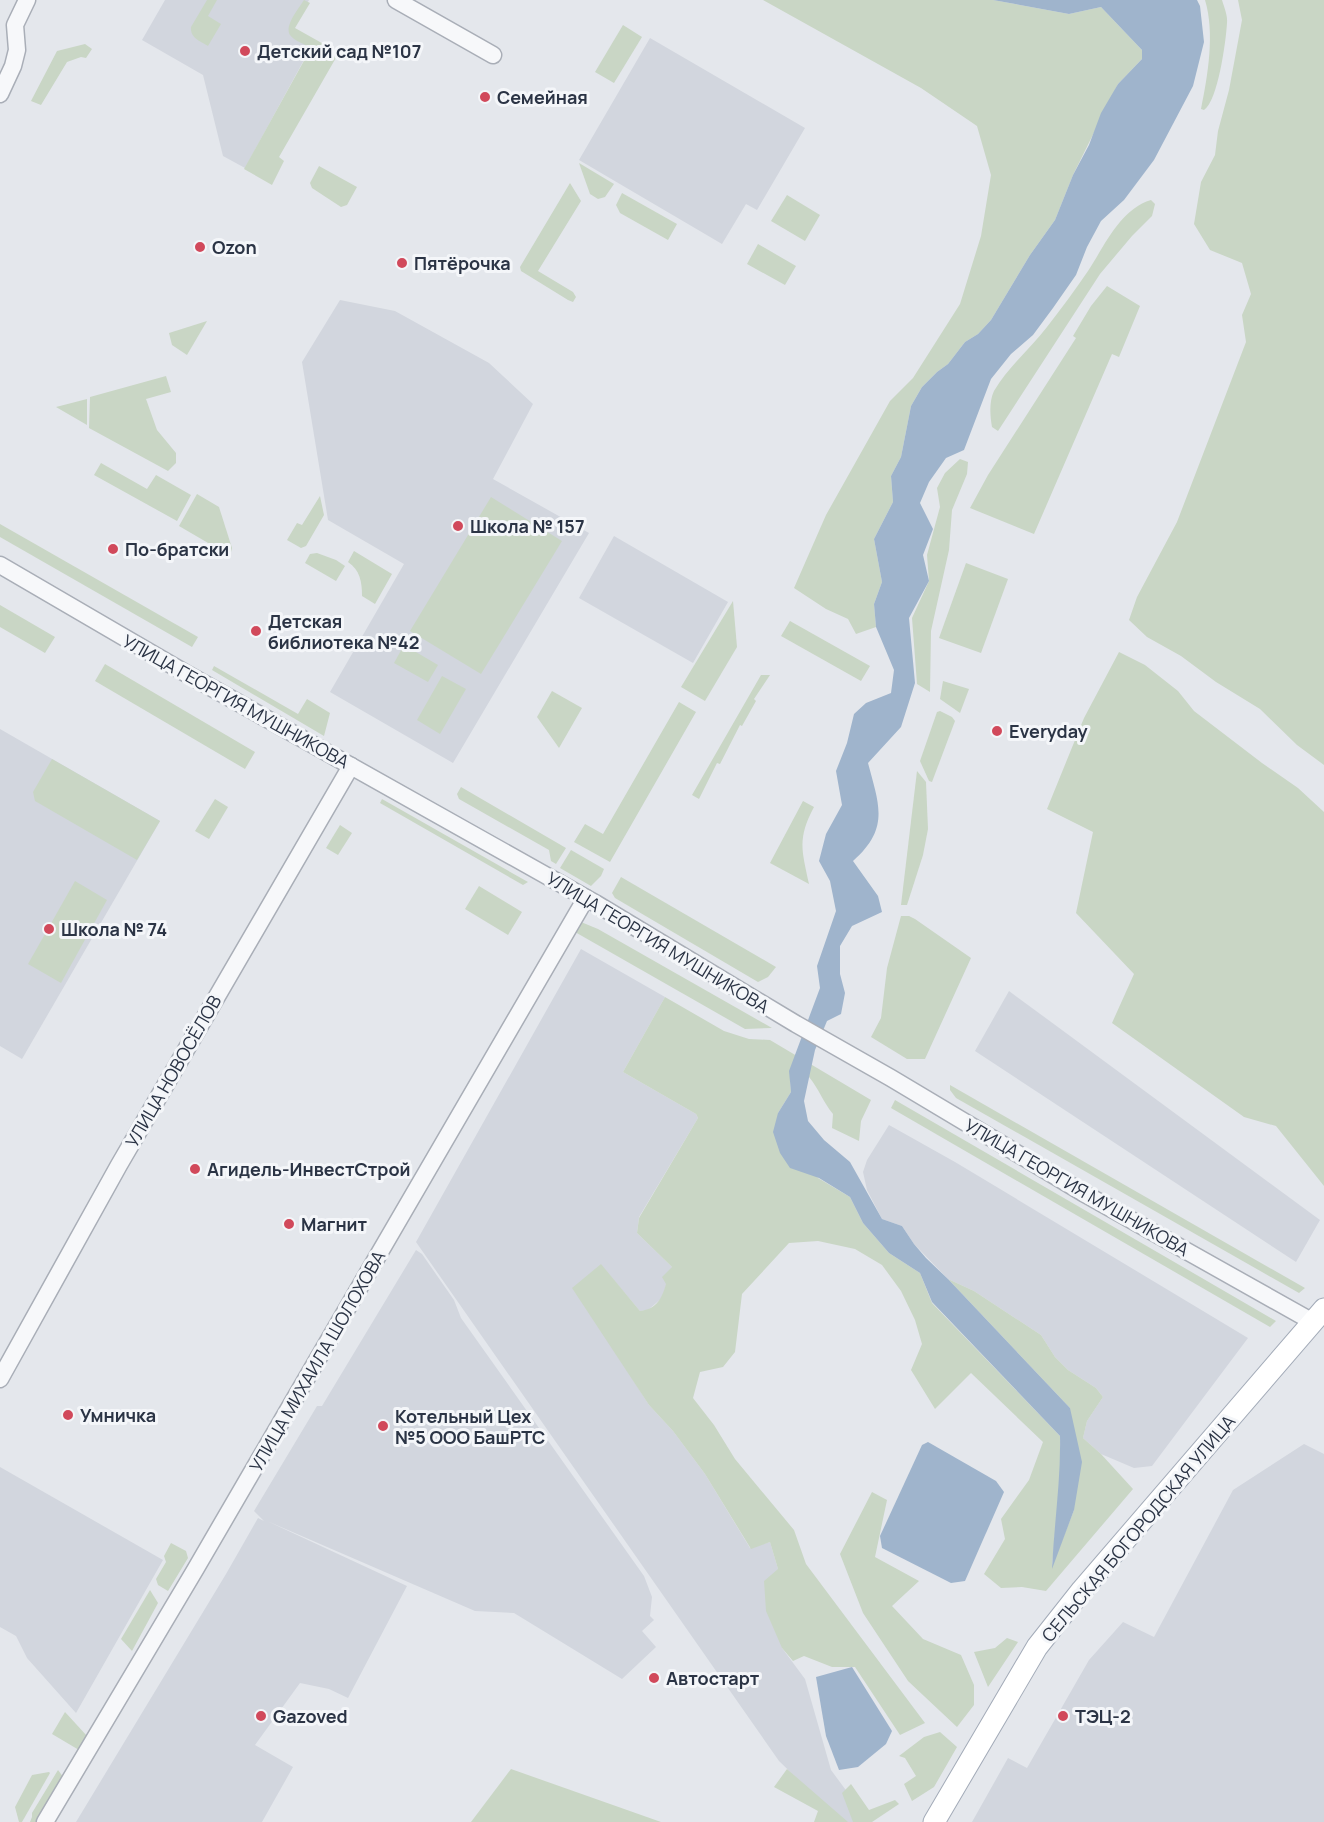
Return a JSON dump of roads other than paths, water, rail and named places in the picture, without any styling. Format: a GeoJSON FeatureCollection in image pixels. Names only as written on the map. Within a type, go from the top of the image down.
{"type":"FeatureCollection","features":[{"type":"Feature","properties":{"kind":"main road","name":"СЕЛЬСКАЯ БОГОРОДСКАЯ УЛИЦА"},"geometry":{"type":"LineString","coordinates":[[938,1815],[1038,1647],[1082,1590],[1318,1315]]}},
{"type":"Feature","properties":{"kind":"main road"},"geometry":{"type":"LineString","coordinates":[[916,1822],[938,1815]]}},
{"type":"Feature","properties":{"kind":"street"},"geometry":{"type":"LineString","coordinates":[[0,94],[13,66],[17,50],[15,25],[27,0]]}},
{"type":"Feature","properties":{"kind":"street"},"geometry":{"type":"LineString","coordinates":[[396,0],[493,55]]}},
{"type":"Feature","properties":{"kind":"street","name":"УЛИЦА ГЕОРГИЯ МУШНИКОВА"},"geometry":{"type":"LineString","coordinates":[[0,566],[586,898],[1086,1194],[1318,1315]]}},
{"type":"Feature","properties":{"kind":"street","name":"УЛИЦА НОВОСЁЛОВ"},"geometry":{"type":"LineString","coordinates":[[0,1379],[119,1165],[351,766]]}},
{"type":"Feature","properties":{"kind":"street","name":"УЛИЦА МИХАИЛА ШОЛОХОВА"},"geometry":{"type":"LineString","coordinates":[[45,1822],[195,1570],[586,898]]}},
{"type":"Feature","properties":{"kind":"water"},"geometry":{"type":"Polygon","coordinates":[[[993,0],[1197,0],[1200,6],[1204,42],[1193,86],[1154,160],[1124,200],[1101,221],[1076,275],[1033,335],[1011,354],[991,379],[964,450],[946,458],[929,482],[920,503],[933,529],[923,555],[929,581],[909,618],[915,683],[901,727],[868,763],[878,804],[877,827],[865,849],[853,861],[878,896],[882,912],[852,926],[840,946],[840,974],[845,993],[841,1014],[827,1021],[815,1050],[804,1101],[808,1121],[824,1140],[850,1162],[882,1219],[902,1226],[926,1258],[1070,1408],[1082,1462],[1074,1510],[1052,1569],[1060,1436],[932,1302],[920,1273],[889,1253],[863,1223],[850,1197],[819,1178],[790,1168],[780,1153],[773,1132],[778,1113],[791,1092],[789,1071],[820,988],[817,966],[836,911],[830,881],[819,861],[826,834],[842,805],[836,771],[847,743],[854,714],[866,703],[891,693],[894,670],[876,627],[874,604],[882,582],[874,539],[893,502],[891,476],[901,457],[911,406],[922,387],[948,364],[965,342],[978,334],[991,320],[1030,255],[1055,220],[1101,113],[1118,84],[1142,59],[1142,50],[1101,7],[1069,14],[993,0]]]}},
{"type":"Feature","properties":{"kind":"water"},"geometry":{"type":"Polygon","coordinates":[[[928,1442],[996,1481],[1004,1492],[965,1581],[951,1583],[882,1548],[880,1536],[922,1445],[928,1442]]]}},
{"type":"Feature","properties":{"kind":"water"},"geometry":{"type":"Polygon","coordinates":[[[852,1667],[892,1731],[886,1744],[858,1767],[839,1770],[826,1736],[816,1677],[852,1667]]]}},
{"type":"Feature","properties":{"kind":"place","name":"Детский сад №107"},"geometry":{"type":"Point","coordinates":[245,51]}},
{"type":"Feature","properties":{"kind":"place","name":"Семейная"},"geometry":{"type":"Point","coordinates":[485,97]}},
{"type":"Feature","properties":{"kind":"place","name":"Ozon"},"geometry":{"type":"Point","coordinates":[200,247]}},
{"type":"Feature","properties":{"kind":"place","name":"Пятёрочка"},"geometry":{"type":"Point","coordinates":[402,263]}},
{"type":"Feature","properties":{"kind":"place","name":"Школа № 157"},"geometry":{"type":"Point","coordinates":[458,526]}},
{"type":"Feature","properties":{"kind":"place","name":"По-братски"},"geometry":{"type":"Point","coordinates":[113,549]}},
{"type":"Feature","properties":{"kind":"place","name":"Детская библиотека №42"},"geometry":{"type":"Point","coordinates":[256,631]}},
{"type":"Feature","properties":{"kind":"place","name":"Everyday"},"geometry":{"type":"Point","coordinates":[997,731]}},
{"type":"Feature","properties":{"kind":"place","name":"Школа № 74"},"geometry":{"type":"Point","coordinates":[49,929]}},
{"type":"Feature","properties":{"kind":"place","name":"Агидель-ИнвестСтрой"},"geometry":{"type":"Point","coordinates":[195,1169]}},
{"type":"Feature","properties":{"kind":"place","name":"Магнит"},"geometry":{"type":"Point","coordinates":[289,1224]}},
{"type":"Feature","properties":{"kind":"place","name":"Умничка"},"geometry":{"type":"Point","coordinates":[68,1415]}},
{"type":"Feature","properties":{"kind":"place","name":"Котельный Цех №5 ООО БашРТС"},"geometry":{"type":"Point","coordinates":[383,1426]}},
{"type":"Feature","properties":{"kind":"place","name":"Автостарт"},"geometry":{"type":"Point","coordinates":[654,1678]}},
{"type":"Feature","properties":{"kind":"place","name":"Gazoved"},"geometry":{"type":"Point","coordinates":[261,1716]}},
{"type":"Feature","properties":{"kind":"place","name":"ТЭЦ-2"},"geometry":{"type":"Point","coordinates":[1063,1716]}}]}
